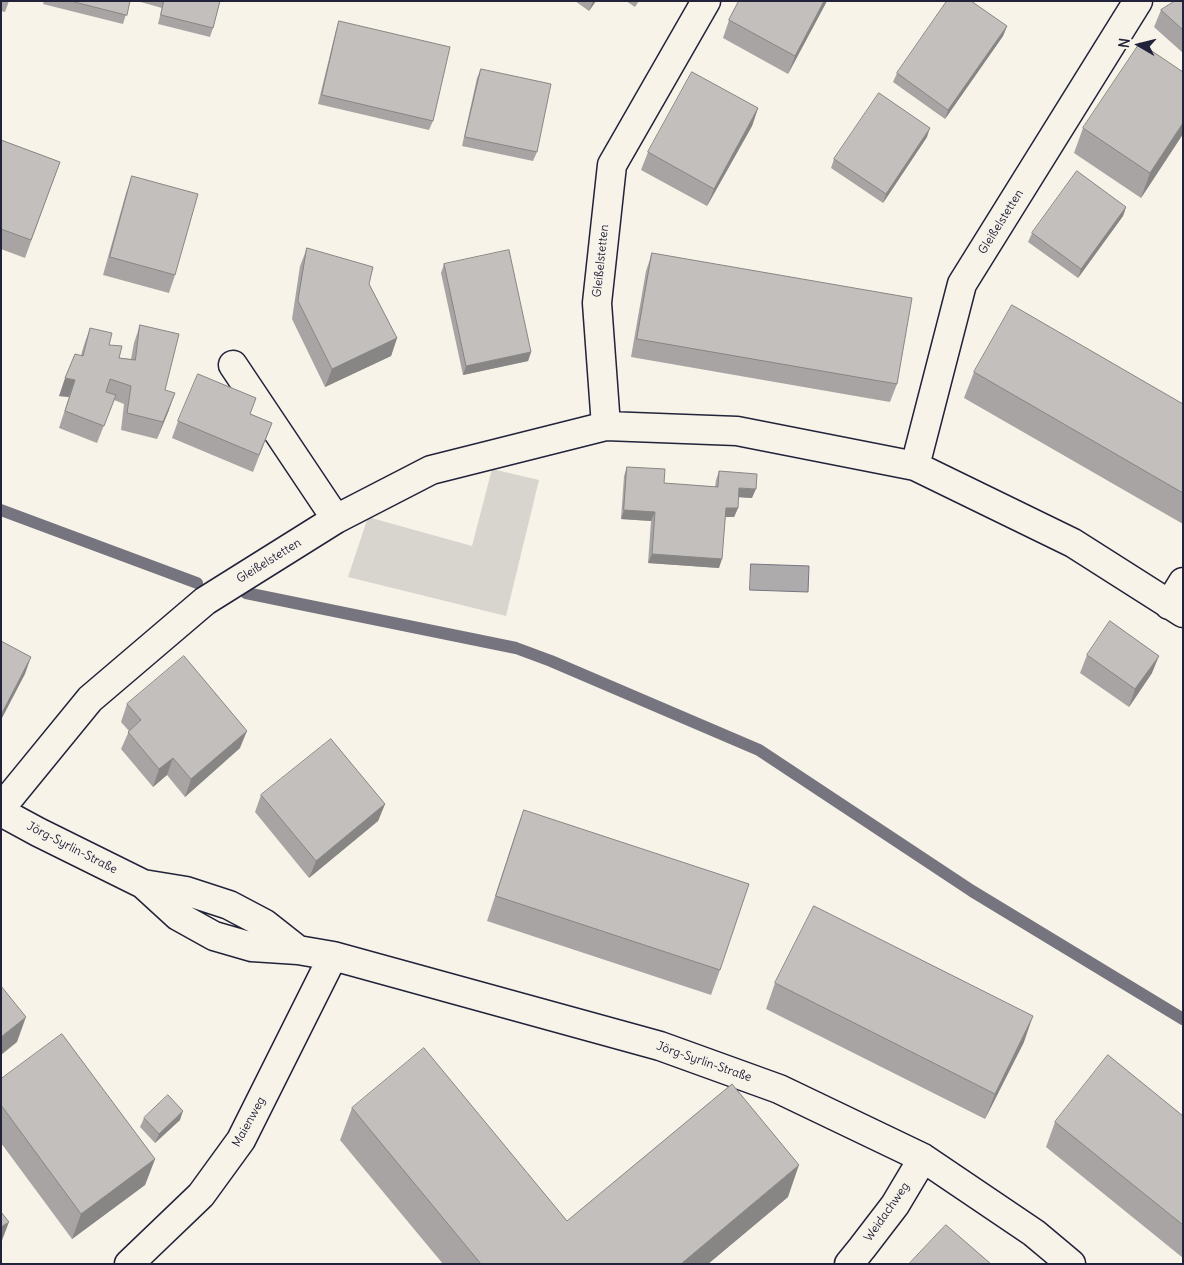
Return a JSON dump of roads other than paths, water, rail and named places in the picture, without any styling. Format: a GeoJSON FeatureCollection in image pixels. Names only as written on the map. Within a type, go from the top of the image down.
{"type":"FeatureCollection","features":[{"type":"Feature","properties":{"kind":"street","name":"Gleißelstetten"},"geometry":{"type":"LineString","coordinates":[[606,426],[597,302],[612,165],[706,1]]}},
{"type":"Feature","properties":{"kind":"street","name":"Gleißelstetten"},"geometry":{"type":"LineString","coordinates":[[915,466],[962,284],[1138,1]]}},
{"type":"Feature","properties":{"kind":"street"},"geometry":{"type":"LineString","coordinates":[[233,366],[336,519]]}},
{"type":"Feature","properties":{"kind":"street","name":"Gleißelstetten"},"geometry":{"type":"LineString","coordinates":[[1,810],[90,699],[205,601],[336,519],[431,470],[606,426],[737,431],[915,466],[1073,543],[1178,600]]}},
{"type":"Feature","properties":{"kind":"street","name":"Jörg-Syrlin-Straße"},"geometry":{"type":"LineString","coordinates":[[1,810],[38,832],[143,884],[186,891],[229,905],[264,924],[298,950],[334,956],[660,1046],[779,1089],[923,1158],[1034,1233],[1071,1264]]}},
{"type":"Feature","properties":{"kind":"street","name":"Maienweg"},"geometry":{"type":"LineString","coordinates":[[130,1264],[201,1195],[241,1140],[334,956]]}},
{"type":"Feature","properties":{"kind":"street","name":"Weidachweg"},"geometry":{"type":"LineString","coordinates":[[849,1264],[895,1205],[923,1158]]}},
{"type":"Feature","properties":{"kind":"waterway"},"geometry":{"type":"LineString","coordinates":[[1,510],[197,583]]}},
{"type":"Feature","properties":{"kind":"waterway"},"geometry":{"type":"LineString","coordinates":[[246,593],[516,648],[551,661],[759,750],[972,891],[1183,1019]]}}]}
